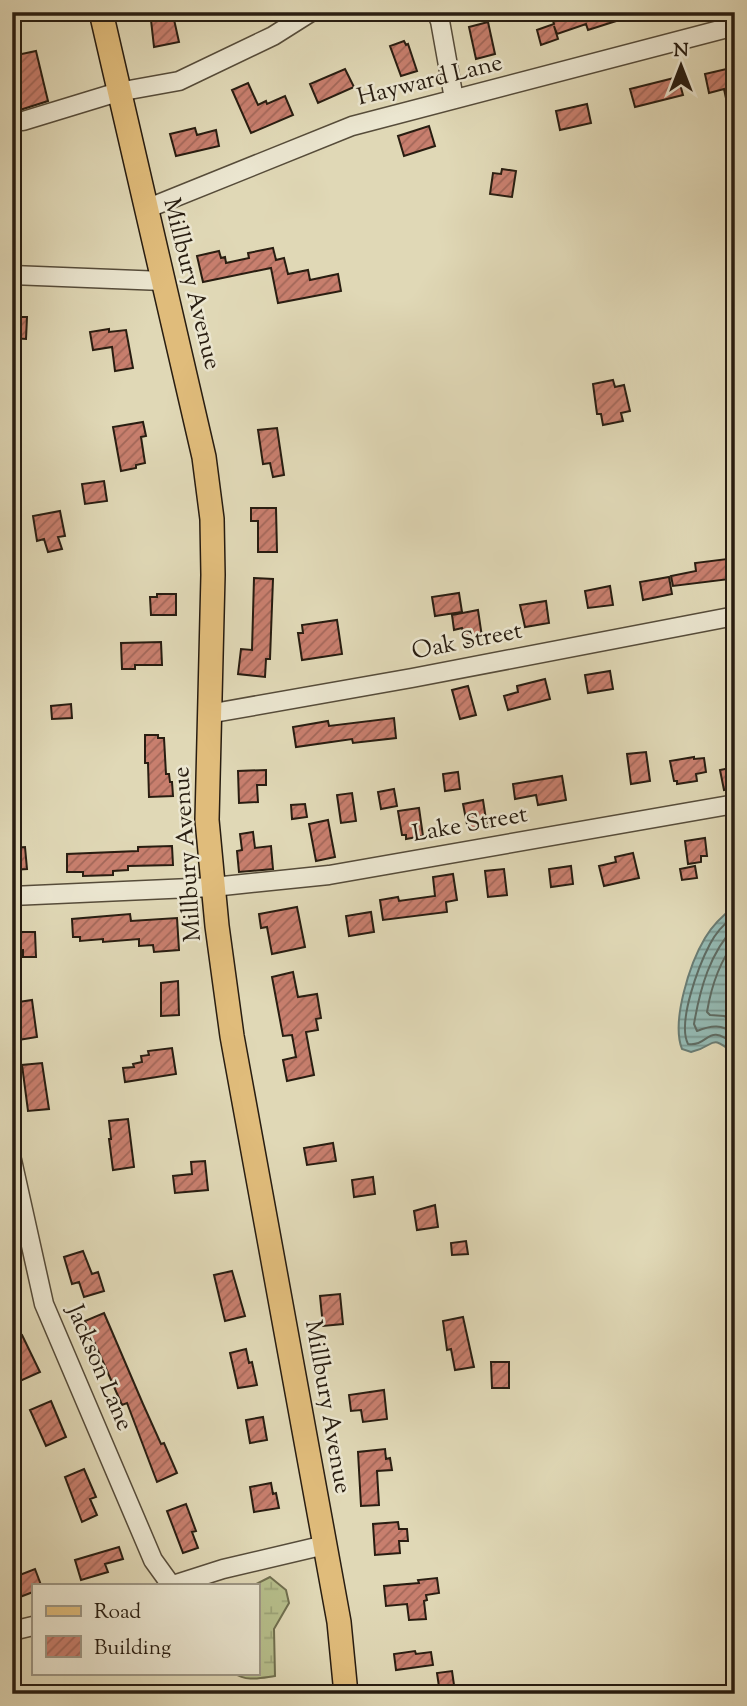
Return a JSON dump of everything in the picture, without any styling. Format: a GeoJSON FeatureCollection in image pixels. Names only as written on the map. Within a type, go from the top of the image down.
{"type":"FeatureCollection","features":[{"type":"Feature","properties":{"kind":"main road","name":"Millbury Avenue"},"geometry":{"type":"LineString","coordinates":[[101,12],[204,457],[212,519],[207,820],[213,887],[235,1049],[339,1622],[346,1694]]}},
{"type":"Feature","properties":{"kind":"street"},"geometry":{"type":"LineString","coordinates":[[23,121],[118,92],[179,81],[273,36],[311,12]]}},
{"type":"Feature","properties":{"kind":"street"},"geometry":{"type":"LineString","coordinates":[[436,12],[454,99]]}},
{"type":"Feature","properties":{"kind":"street","name":"Hayward Lane"},"geometry":{"type":"LineString","coordinates":[[146,209],[352,126],[735,26]]}},
{"type":"Feature","properties":{"kind":"street"},"geometry":{"type":"LineString","coordinates":[[12,275],[163,281]]}},
{"type":"Feature","properties":{"kind":"street","name":"Oak Street"},"geometry":{"type":"LineString","coordinates":[[208,714],[735,617]]}},
{"type":"Feature","properties":{"kind":"street","name":"Lake Street"},"geometry":{"type":"LineString","coordinates":[[12,896],[213,887],[329,875],[735,804]]}},
{"type":"Feature","properties":{"kind":"street","name":"Jackson Lane"},"geometry":{"type":"LineString","coordinates":[[12,1160],[44,1304],[153,1560],[171,1584]]}},
{"type":"Feature","properties":{"kind":"street"},"geometry":{"type":"LineString","coordinates":[[175,1584],[223,1569],[325,1545]]}},
{"type":"Feature","properties":{"kind":"street"},"geometry":{"type":"LineString","coordinates":[[12,1631],[32,1626]]}},
{"type":"Feature","properties":{"kind":"green space"},"geometry":{"type":"Polygon","coordinates":[[[270,1577],[286,1590],[289,1603],[274,1629],[275,1676],[253,1679],[236,1674],[259,1674],[259,1584],[256,1584],[270,1577]]]}},
{"type":"Feature","properties":{"kind":"water"},"geometry":{"type":"Polygon","coordinates":[[[735,906],[735,1054],[716,1042],[691,1052],[682,1049],[679,1037],[680,1008],[694,962],[711,929],[735,906]]]}},
{"type":"Feature","properties":{"kind":"building"},"geometry":{"type":"Polygon","coordinates":[[[550,12],[634,12],[635,15],[588,30],[586,24],[557,34],[554,26],[558,39],[541,45],[537,30],[554,24],[550,12]]]}},
{"type":"Feature","properties":{"kind":"building"},"geometry":{"type":"Polygon","coordinates":[[[173,15],[179,42],[154,47],[151,20],[173,15]]]}},
{"type":"Feature","properties":{"kind":"building"},"geometry":{"type":"Polygon","coordinates":[[[488,22],[495,54],[476,59],[469,27],[488,22]]]}},
{"type":"Feature","properties":{"kind":"building"},"geometry":{"type":"Polygon","coordinates":[[[404,41],[408,44],[417,71],[401,76],[390,46],[404,41]]]}},
{"type":"Feature","properties":{"kind":"building"},"geometry":{"type":"Polygon","coordinates":[[[36,51],[48,101],[12,115],[12,56],[36,51]]]}},
{"type":"Feature","properties":{"kind":"building"},"geometry":{"type":"Polygon","coordinates":[[[735,67],[735,111],[729,112],[724,89],[709,93],[705,74],[735,67]]]}},
{"type":"Feature","properties":{"kind":"building"},"geometry":{"type":"Polygon","coordinates":[[[345,69],[354,87],[318,103],[310,84],[345,69]]]}},
{"type":"Feature","properties":{"kind":"building"},"geometry":{"type":"Polygon","coordinates":[[[678,77],[683,95],[635,107],[630,89],[678,77]]]}},
{"type":"Feature","properties":{"kind":"building"},"geometry":{"type":"Polygon","coordinates":[[[248,83],[258,105],[285,96],[293,115],[251,133],[232,90],[248,83]]]}},
{"type":"Feature","properties":{"kind":"building"},"geometry":{"type":"Polygon","coordinates":[[[587,104],[591,123],[560,130],[556,111],[587,104]]]}},
{"type":"Feature","properties":{"kind":"building"},"geometry":{"type":"Polygon","coordinates":[[[429,126],[435,146],[404,156],[398,136],[429,126]]]}},
{"type":"Feature","properties":{"kind":"building"},"geometry":{"type":"Polygon","coordinates":[[[195,128],[197,135],[216,130],[219,146],[176,156],[170,134],[195,128]]]}},
{"type":"Feature","properties":{"kind":"building"},"geometry":{"type":"Polygon","coordinates":[[[502,169],[516,171],[512,197],[490,194],[493,173],[501,174],[502,169]]]}},
{"type":"Feature","properties":{"kind":"building"},"geometry":{"type":"Polygon","coordinates":[[[273,248],[276,260],[284,258],[288,274],[308,270],[310,280],[338,274],[341,291],[278,303],[271,268],[203,282],[197,256],[219,251],[221,258],[225,257],[226,263],[249,258],[248,253],[273,248]]]}},
{"type":"Feature","properties":{"kind":"building"},"geometry":{"type":"Polygon","coordinates":[[[12,317],[27,317],[26,339],[12,338],[12,317]]]}},
{"type":"Feature","properties":{"kind":"building"},"geometry":{"type":"Polygon","coordinates":[[[109,329],[109,332],[126,330],[133,368],[115,371],[112,347],[93,350],[90,332],[109,329]]]}},
{"type":"Feature","properties":{"kind":"building"},"geometry":{"type":"Polygon","coordinates":[[[613,380],[615,387],[624,385],[630,411],[621,413],[623,421],[603,425],[601,414],[597,414],[593,384],[613,380]]]}},
{"type":"Feature","properties":{"kind":"building"},"geometry":{"type":"Polygon","coordinates":[[[143,422],[146,436],[141,437],[145,463],[121,471],[113,427],[143,422]]]}},
{"type":"Feature","properties":{"kind":"building"},"geometry":{"type":"Polygon","coordinates":[[[277,428],[284,475],[273,477],[270,463],[263,464],[258,430],[277,428]]]}},
{"type":"Feature","properties":{"kind":"building"},"geometry":{"type":"Polygon","coordinates":[[[104,481],[107,501],[85,504],[82,484],[104,481]]]}},
{"type":"Feature","properties":{"kind":"building"},"geometry":{"type":"Polygon","coordinates":[[[251,508],[276,508],[277,552],[258,552],[258,521],[251,521],[251,508]]]}},
{"type":"Feature","properties":{"kind":"building"},"geometry":{"type":"Polygon","coordinates":[[[60,511],[65,536],[58,537],[62,549],[48,552],[44,539],[37,541],[33,516],[60,511]]]}},
{"type":"Feature","properties":{"kind":"building"},"geometry":{"type":"Polygon","coordinates":[[[727,559],[730,579],[673,586],[671,576],[696,571],[695,563],[727,559]]]}},
{"type":"Feature","properties":{"kind":"building"},"geometry":{"type":"Polygon","coordinates":[[[669,577],[672,594],[643,600],[640,582],[669,577]]]}},
{"type":"Feature","properties":{"kind":"building"},"geometry":{"type":"Polygon","coordinates":[[[254,578],[273,579],[270,659],[266,659],[265,677],[238,674],[241,649],[252,650],[254,578]]]}},
{"type":"Feature","properties":{"kind":"building"},"geometry":{"type":"Polygon","coordinates":[[[610,586],[613,605],[588,608],[585,591],[610,586]]]}},
{"type":"Feature","properties":{"kind":"building"},"geometry":{"type":"Polygon","coordinates":[[[459,593],[462,612],[435,616],[432,597],[459,593]]]}},
{"type":"Feature","properties":{"kind":"building"},"geometry":{"type":"Polygon","coordinates":[[[157,594],[176,594],[176,615],[151,615],[150,597],[157,597],[157,594]]]}},
{"type":"Feature","properties":{"kind":"building"},"geometry":{"type":"Polygon","coordinates":[[[546,601],[549,623],[525,627],[520,605],[546,601]]]}},
{"type":"Feature","properties":{"kind":"building"},"geometry":{"type":"Polygon","coordinates":[[[478,610],[482,637],[479,637],[480,642],[467,644],[462,628],[454,630],[452,615],[478,610]]]}},
{"type":"Feature","properties":{"kind":"building"},"geometry":{"type":"Polygon","coordinates":[[[337,620],[342,654],[302,660],[298,633],[303,633],[302,625],[337,620]]]}},
{"type":"Feature","properties":{"kind":"building"},"geometry":{"type":"Polygon","coordinates":[[[161,642],[162,665],[135,665],[135,669],[122,669],[121,643],[161,642]]]}},
{"type":"Feature","properties":{"kind":"building"},"geometry":{"type":"Polygon","coordinates":[[[610,671],[613,689],[588,693],[585,675],[610,671]]]}},
{"type":"Feature","properties":{"kind":"building"},"geometry":{"type":"Polygon","coordinates":[[[545,679],[550,699],[508,710],[504,696],[518,692],[517,686],[545,679]]]}},
{"type":"Feature","properties":{"kind":"building"},"geometry":{"type":"Polygon","coordinates":[[[468,686],[476,715],[460,719],[452,690],[468,686]]]}},
{"type":"Feature","properties":{"kind":"building"},"geometry":{"type":"Polygon","coordinates":[[[71,704],[72,718],[52,719],[51,706],[71,704]]]}},
{"type":"Feature","properties":{"kind":"building"},"geometry":{"type":"Polygon","coordinates":[[[394,718],[396,738],[353,743],[352,739],[296,747],[293,727],[328,721],[329,726],[394,718]]]}},
{"type":"Feature","properties":{"kind":"building"},"geometry":{"type":"Polygon","coordinates":[[[145,735],[164,738],[166,774],[169,774],[172,782],[173,796],[149,797],[145,735]]]}},
{"type":"Feature","properties":{"kind":"building"},"geometry":{"type":"Polygon","coordinates":[[[646,752],[650,781],[631,784],[627,754],[646,752]]]}},
{"type":"Feature","properties":{"kind":"building"},"geometry":{"type":"Polygon","coordinates":[[[704,758],[706,772],[696,774],[697,781],[677,784],[670,761],[704,758]]]}},
{"type":"Feature","properties":{"kind":"building"},"geometry":{"type":"Polygon","coordinates":[[[735,767],[735,788],[724,790],[720,770],[735,767]]]}},
{"type":"Feature","properties":{"kind":"building"},"geometry":{"type":"Polygon","coordinates":[[[266,770],[266,785],[257,785],[258,802],[239,803],[238,771],[266,770]]]}},
{"type":"Feature","properties":{"kind":"building"},"geometry":{"type":"Polygon","coordinates":[[[458,772],[460,789],[445,791],[443,774],[458,772]]]}},
{"type":"Feature","properties":{"kind":"building"},"geometry":{"type":"Polygon","coordinates":[[[562,776],[566,800],[538,805],[536,795],[515,799],[513,784],[562,776]]]}},
{"type":"Feature","properties":{"kind":"building"},"geometry":{"type":"Polygon","coordinates":[[[394,789],[397,806],[381,809],[378,792],[394,789]]]}},
{"type":"Feature","properties":{"kind":"building"},"geometry":{"type":"Polygon","coordinates":[[[352,793],[356,821],[341,823],[337,795],[352,793]]]}},
{"type":"Feature","properties":{"kind":"building"},"geometry":{"type":"Polygon","coordinates":[[[483,800],[487,826],[468,829],[463,804],[483,800]]]}},
{"type":"Feature","properties":{"kind":"building"},"geometry":{"type":"Polygon","coordinates":[[[305,804],[307,817],[292,819],[291,805],[305,804]]]}},
{"type":"Feature","properties":{"kind":"building"},"geometry":{"type":"Polygon","coordinates":[[[419,808],[423,836],[406,839],[406,835],[402,835],[398,811],[419,808]]]}},
{"type":"Feature","properties":{"kind":"building"},"geometry":{"type":"Polygon","coordinates":[[[328,820],[335,857],[316,861],[309,824],[328,820]]]}},
{"type":"Feature","properties":{"kind":"building"},"geometry":{"type":"Polygon","coordinates":[[[253,832],[255,848],[271,846],[273,869],[239,872],[237,851],[242,850],[240,834],[253,832]]]}},
{"type":"Feature","properties":{"kind":"building"},"geometry":{"type":"Polygon","coordinates":[[[705,838],[707,856],[701,856],[701,862],[688,864],[685,841],[705,838]]]}},
{"type":"Feature","properties":{"kind":"building"},"geometry":{"type":"Polygon","coordinates":[[[172,846],[173,865],[128,866],[128,870],[113,871],[113,875],[83,876],[83,872],[67,872],[67,854],[138,851],[138,847],[172,846]]]}},
{"type":"Feature","properties":{"kind":"building"},"geometry":{"type":"Polygon","coordinates":[[[25,847],[27,869],[12,870],[12,848],[25,847]]]}},
{"type":"Feature","properties":{"kind":"building"},"geometry":{"type":"Polygon","coordinates":[[[633,853],[639,878],[604,886],[599,866],[616,862],[615,857],[633,853]]]}},
{"type":"Feature","properties":{"kind":"building"},"geometry":{"type":"Polygon","coordinates":[[[571,866],[573,884],[551,887],[549,869],[571,866]]]}},
{"type":"Feature","properties":{"kind":"building"},"geometry":{"type":"Polygon","coordinates":[[[695,866],[697,878],[682,880],[680,869],[695,866]]]}},
{"type":"Feature","properties":{"kind":"building"},"geometry":{"type":"Polygon","coordinates":[[[504,869],[507,895],[488,897],[485,871],[504,869]]]}},
{"type":"Feature","properties":{"kind":"building"},"geometry":{"type":"Polygon","coordinates":[[[453,874],[457,900],[446,902],[447,912],[383,920],[380,900],[398,897],[399,901],[435,896],[433,877],[453,874]]]}},
{"type":"Feature","properties":{"kind":"building"},"geometry":{"type":"Polygon","coordinates":[[[297,907],[305,947],[272,954],[267,927],[261,928],[259,914],[297,907]]]}},
{"type":"Feature","properties":{"kind":"building"},"geometry":{"type":"Polygon","coordinates":[[[371,912],[374,932],[349,936],[346,916],[371,912]]]}},
{"type":"Feature","properties":{"kind":"building"},"geometry":{"type":"Polygon","coordinates":[[[130,914],[131,921],[177,918],[179,950],[154,952],[153,945],[139,946],[139,939],[103,942],[103,939],[80,941],[80,937],[73,937],[72,919],[130,914]]]}},
{"type":"Feature","properties":{"kind":"building"},"geometry":{"type":"Polygon","coordinates":[[[12,932],[35,932],[36,957],[23,957],[23,950],[12,951],[12,932]]]}},
{"type":"Feature","properties":{"kind":"building"},"geometry":{"type":"Polygon","coordinates":[[[293,972],[298,997],[317,994],[321,1018],[316,1019],[318,1030],[306,1032],[314,1075],[287,1081],[283,1060],[296,1057],[292,1035],[283,1036],[272,977],[293,972]]]}},
{"type":"Feature","properties":{"kind":"building"},"geometry":{"type":"Polygon","coordinates":[[[178,981],[179,1015],[161,1016],[161,983],[178,981]]]}},
{"type":"Feature","properties":{"kind":"building"},"geometry":{"type":"Polygon","coordinates":[[[32,1000],[37,1037],[18,1040],[12,1003],[32,1000]]]}},
{"type":"Feature","properties":{"kind":"building"},"geometry":{"type":"Polygon","coordinates":[[[172,1048],[176,1074],[125,1082],[123,1068],[134,1067],[133,1064],[142,1062],[141,1056],[149,1055],[148,1051],[172,1048]]]}},
{"type":"Feature","properties":{"kind":"building"},"geometry":{"type":"Polygon","coordinates":[[[42,1063],[49,1109],[28,1111],[22,1065],[42,1063]]]}},
{"type":"Feature","properties":{"kind":"building"},"geometry":{"type":"Polygon","coordinates":[[[128,1119],[134,1167],[113,1170],[109,1121],[128,1119]]]}},
{"type":"Feature","properties":{"kind":"building"},"geometry":{"type":"Polygon","coordinates":[[[333,1143],[336,1161],[307,1165],[304,1148],[333,1143]]]}},
{"type":"Feature","properties":{"kind":"building"},"geometry":{"type":"Polygon","coordinates":[[[205,1161],[208,1190],[175,1193],[173,1176],[192,1174],[191,1162],[205,1161]]]}},
{"type":"Feature","properties":{"kind":"building"},"geometry":{"type":"Polygon","coordinates":[[[373,1177],[375,1194],[354,1197],[352,1180],[373,1177]]]}},
{"type":"Feature","properties":{"kind":"building"},"geometry":{"type":"Polygon","coordinates":[[[435,1205],[438,1227],[417,1230],[414,1211],[435,1205]]]}},
{"type":"Feature","properties":{"kind":"building"},"geometry":{"type":"Polygon","coordinates":[[[466,1241],[468,1254],[452,1255],[451,1243],[466,1241]]]}},
{"type":"Feature","properties":{"kind":"building"},"geometry":{"type":"Polygon","coordinates":[[[83,1251],[92,1274],[98,1272],[104,1291],[84,1297],[79,1282],[72,1284],[64,1257],[83,1251]]]}},
{"type":"Feature","properties":{"kind":"building"},"geometry":{"type":"Polygon","coordinates":[[[232,1271],[245,1316],[225,1321],[214,1275],[232,1271]]]}},
{"type":"Feature","properties":{"kind":"building"},"geometry":{"type":"Polygon","coordinates":[[[340,1294],[343,1324],[323,1326],[320,1296],[340,1294]]]}},
{"type":"Feature","properties":{"kind":"building"},"geometry":{"type":"Polygon","coordinates":[[[104,1313],[161,1444],[164,1443],[177,1473],[157,1482],[127,1403],[122,1405],[85,1321],[104,1313]]]}},
{"type":"Feature","properties":{"kind":"building"},"geometry":{"type":"Polygon","coordinates":[[[463,1317],[474,1367],[455,1370],[451,1349],[447,1350],[443,1321],[463,1317]]]}},
{"type":"Feature","properties":{"kind":"building"},"geometry":{"type":"Polygon","coordinates":[[[22,1335],[40,1372],[20,1381],[12,1365],[12,1340],[22,1335]]]}},
{"type":"Feature","properties":{"kind":"building"},"geometry":{"type":"Polygon","coordinates":[[[246,1349],[257,1385],[238,1388],[230,1353],[246,1349]]]}},
{"type":"Feature","properties":{"kind":"building"},"geometry":{"type":"Polygon","coordinates":[[[491,1362],[509,1362],[509,1388],[492,1388],[491,1362]]]}},
{"type":"Feature","properties":{"kind":"building"},"geometry":{"type":"Polygon","coordinates":[[[384,1390],[387,1419],[363,1422],[361,1410],[351,1411],[349,1395],[384,1390]]]}},
{"type":"Feature","properties":{"kind":"building"},"geometry":{"type":"Polygon","coordinates":[[[51,1401],[66,1437],[46,1446],[30,1410],[51,1401]]]}},
{"type":"Feature","properties":{"kind":"building"},"geometry":{"type":"Polygon","coordinates":[[[263,1417],[267,1440],[250,1443],[246,1420],[263,1417]]]}},
{"type":"Feature","properties":{"kind":"building"},"geometry":{"type":"Polygon","coordinates":[[[385,1449],[386,1459],[390,1458],[392,1470],[377,1471],[379,1505],[361,1506],[358,1452],[385,1449]]]}},
{"type":"Feature","properties":{"kind":"building"},"geometry":{"type":"Polygon","coordinates":[[[84,1469],[96,1497],[90,1499],[97,1515],[82,1522],[65,1477],[84,1469]]]}},
{"type":"Feature","properties":{"kind":"building"},"geometry":{"type":"Polygon","coordinates":[[[271,1483],[279,1508],[254,1512],[250,1487],[271,1483]]]}},
{"type":"Feature","properties":{"kind":"building"},"geometry":{"type":"Polygon","coordinates":[[[186,1504],[196,1531],[192,1532],[198,1548],[183,1553],[167,1511],[186,1504]]]}},
{"type":"Feature","properties":{"kind":"building"},"geometry":{"type":"Polygon","coordinates":[[[398,1522],[399,1529],[407,1529],[408,1541],[399,1541],[400,1553],[375,1555],[373,1524],[398,1522]]]}},
{"type":"Feature","properties":{"kind":"building"},"geometry":{"type":"Polygon","coordinates":[[[119,1547],[123,1559],[105,1564],[108,1572],[81,1580],[75,1560],[119,1547]]]}},
{"type":"Feature","properties":{"kind":"building"},"geometry":{"type":"Polygon","coordinates":[[[35,1569],[41,1584],[32,1584],[32,1592],[12,1600],[12,1578],[35,1569]]]}},
{"type":"Feature","properties":{"kind":"building"},"geometry":{"type":"Polygon","coordinates":[[[437,1578],[439,1593],[426,1595],[427,1600],[424,1601],[426,1619],[409,1620],[407,1604],[386,1606],[384,1586],[419,1583],[418,1580],[437,1578]]]}},
{"type":"Feature","properties":{"kind":"building"},"geometry":{"type":"Polygon","coordinates":[[[415,1651],[416,1654],[431,1652],[433,1665],[396,1670],[394,1654],[415,1651]]]}},
{"type":"Feature","properties":{"kind":"building"},"geometry":{"type":"Polygon","coordinates":[[[452,1671],[454,1685],[439,1687],[437,1673],[452,1671]]]}}]}
